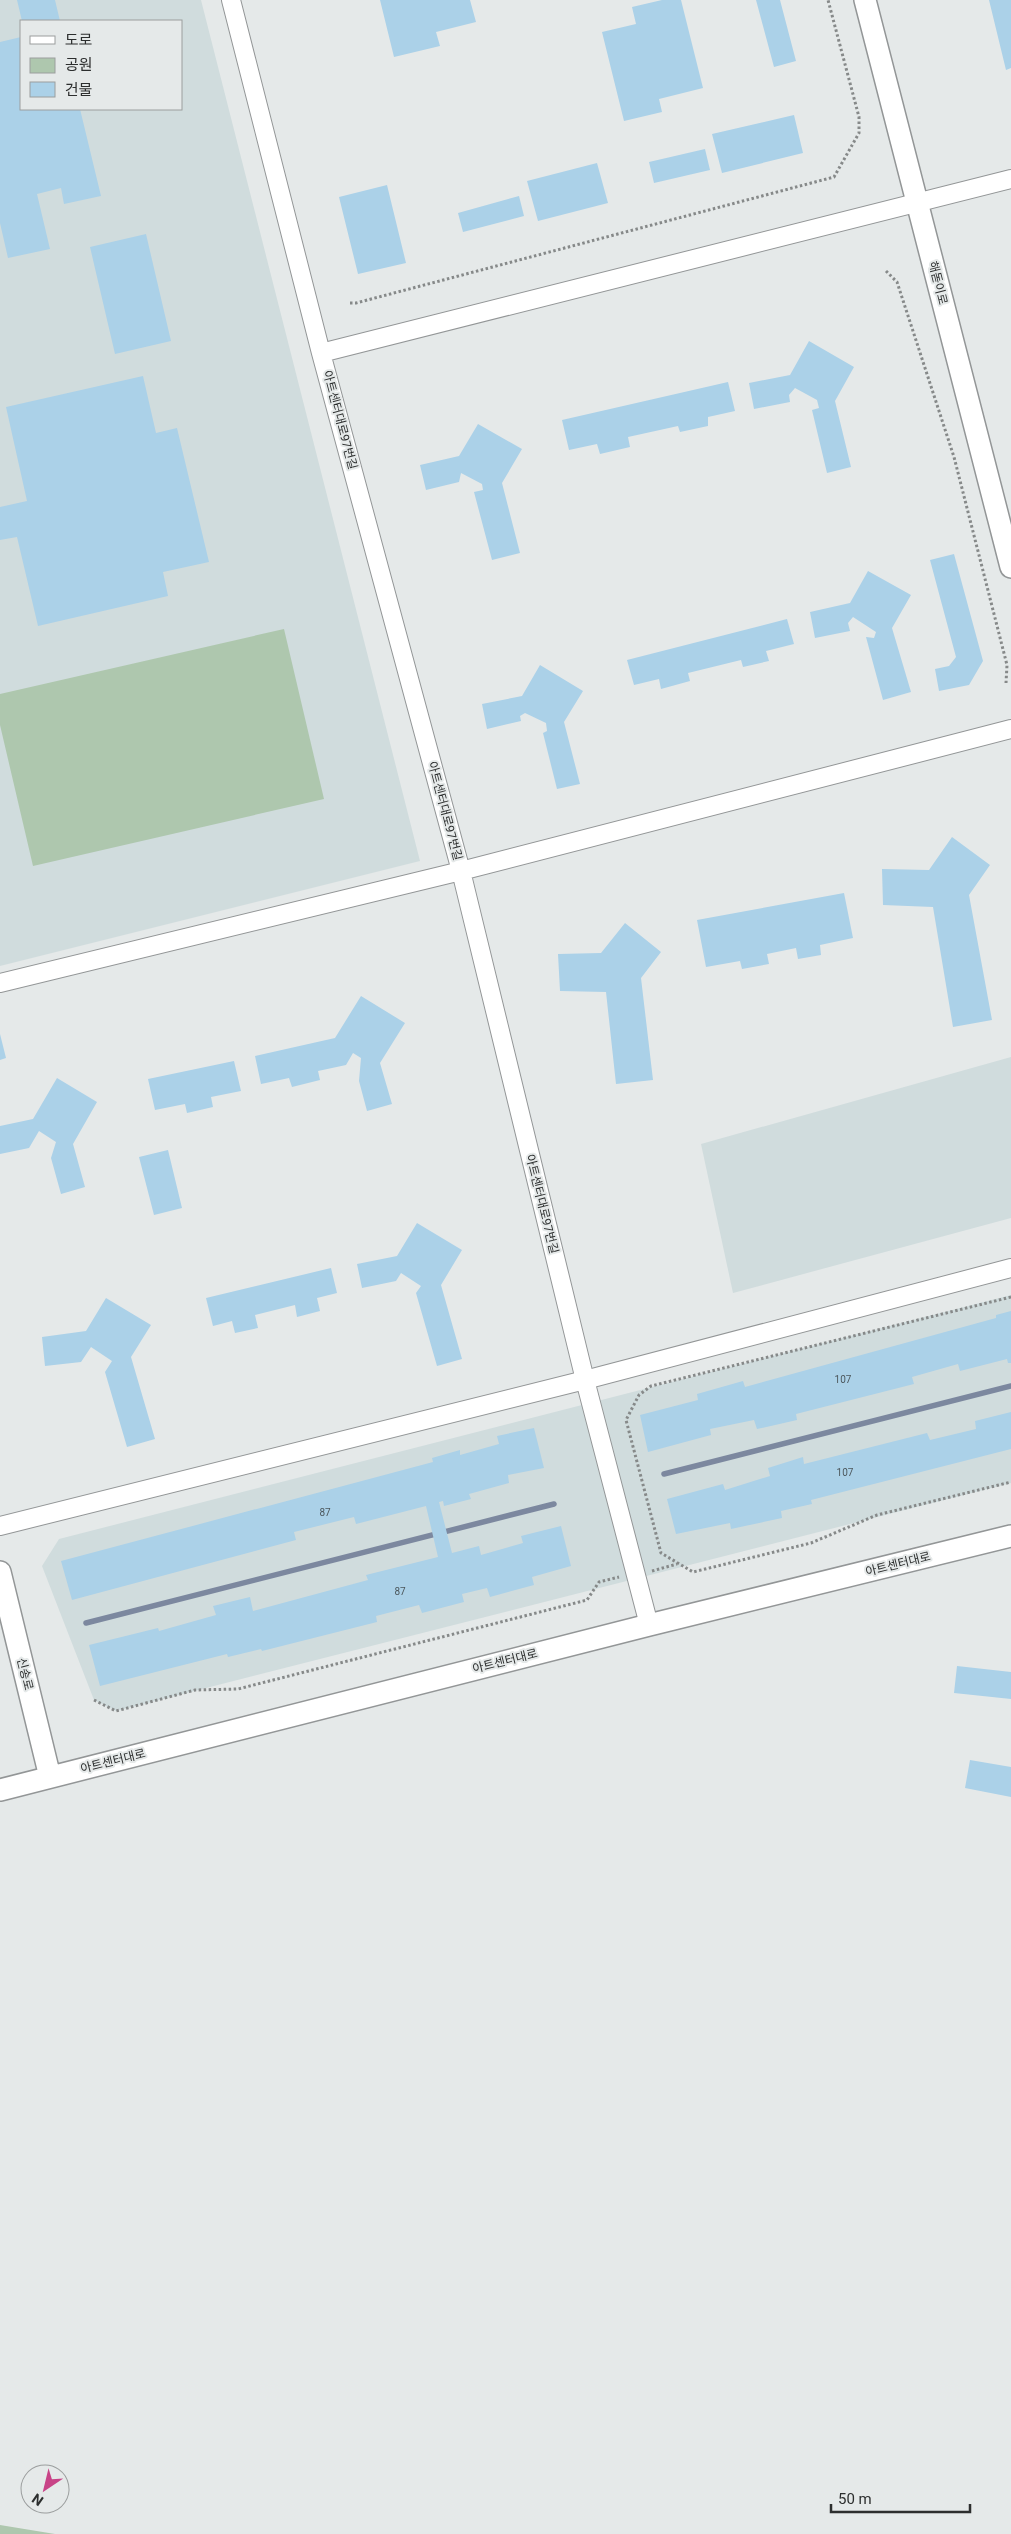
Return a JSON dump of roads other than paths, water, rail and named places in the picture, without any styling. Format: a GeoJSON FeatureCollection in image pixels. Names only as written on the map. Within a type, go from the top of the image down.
{"type":"FeatureCollection","features":[{"type":"Feature","properties":{"kind":"street","name":"아트센터대로97번길"},"geometry":{"type":"LineString","coordinates":[[231,0],[322,353],[462,871],[585,1380],[649,1624]]}},
{"type":"Feature","properties":{"kind":"street","name":"해돋이로"},"geometry":{"type":"LineString","coordinates":[[865,0],[1011,566]]}},
{"type":"Feature","properties":{"kind":"street"},"geometry":{"type":"LineString","coordinates":[[322,353],[1011,179]]}},
{"type":"Feature","properties":{"kind":"street"},"geometry":{"type":"LineString","coordinates":[[0,983],[462,871],[1011,729]]}},
{"type":"Feature","properties":{"kind":"street"},"geometry":{"type":"LineString","coordinates":[[0,1526],[585,1380],[1011,1268]]}},
{"type":"Feature","properties":{"kind":"street","name":"아트센터대로"},"geometry":{"type":"LineString","coordinates":[[0,1790],[649,1624],[1011,1536]]}},
{"type":"Feature","properties":{"kind":"street","name":"신송로"},"geometry":{"type":"LineString","coordinates":[[0,1572],[50,1777]]}},
{"type":"Feature","properties":{"kind":"waterway"},"geometry":{"type":"LineString","coordinates":[[664,1474],[1011,1386]]}},
{"type":"Feature","properties":{"kind":"waterway"},"geometry":{"type":"LineString","coordinates":[[86,1623],[554,1504]]}}]}
